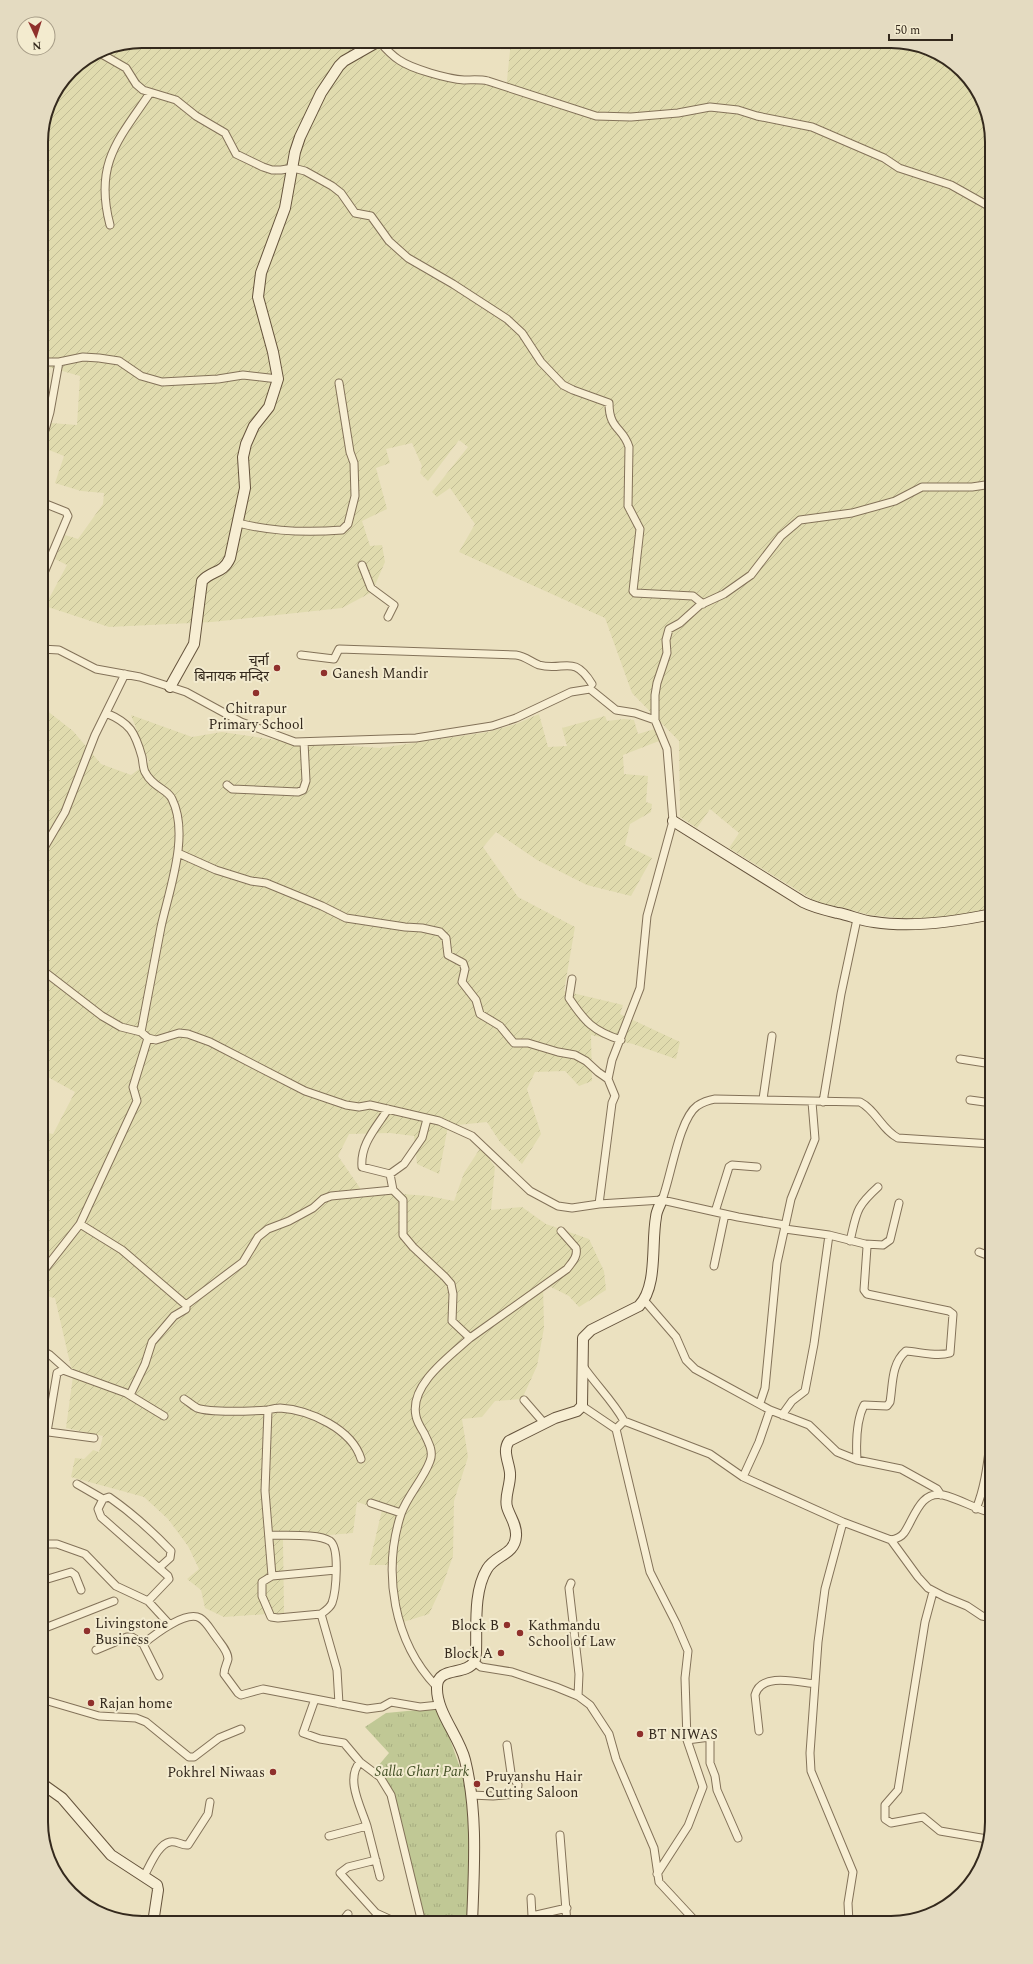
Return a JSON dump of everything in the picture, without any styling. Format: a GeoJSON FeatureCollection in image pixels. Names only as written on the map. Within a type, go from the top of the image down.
{"type":"FeatureCollection","features":[{"type":"Feature","properties":{"kind":"street"},"geometry":{"type":"LineString","coordinates":[[170,687],[194,644],[202,581],[221,571],[227,565],[230,558],[245,488],[243,457],[246,444],[254,426],[269,407],[278,379],[258,291],[265,260],[285,208],[295,152],[307,120],[339,66],[344,61],[367,48]]}},
{"type":"Feature","properties":{"kind":"street"},"geometry":{"type":"LineString","coordinates":[[385,48],[400,61],[439,76],[464,80],[480,79],[488,81],[570,109],[596,116],[631,117],[678,113],[710,107],[738,110],[757,116],[812,127],[884,158],[899,168],[950,186],[985,204]]}},
{"type":"Feature","properties":{"kind":"street"},"geometry":{"type":"LineString","coordinates":[[105,56],[126,68],[136,84],[150,93],[176,100],[196,116],[225,133],[233,150],[245,159],[272,170],[293,168],[305,171],[332,186],[345,197],[355,213],[371,216],[389,241],[408,258],[453,284],[506,319],[522,333],[540,362],[563,385],[610,403],[611,420],[628,442],[628,506],[640,529],[633,591],[635,593],[693,596],[703,604]]}},
{"type":"Feature","properties":{"kind":"street"},"geometry":{"type":"LineString","coordinates":[[110,225],[105,206],[104,181],[109,161],[117,141],[150,93]]}},
{"type":"Feature","properties":{"kind":"street"},"geometry":{"type":"LineString","coordinates":[[48,362],[59,362],[83,357],[119,362],[141,376],[162,382],[218,379],[243,374],[278,379]]}},
{"type":"Feature","properties":{"kind":"street"},"geometry":{"type":"LineString","coordinates":[[48,419],[59,362]]}},
{"type":"Feature","properties":{"kind":"street"},"geometry":{"type":"LineString","coordinates":[[238,523],[264,529],[308,533],[342,530],[348,524],[355,496],[355,474],[340,383]]}},
{"type":"Feature","properties":{"kind":"street"},"geometry":{"type":"LineString","coordinates":[[608,1079],[612,1060],[640,988],[647,916],[673,821],[667,749],[656,720],[656,689],[666,658],[666,640],[669,629],[680,623],[703,604],[724,594],[751,575],[781,536],[800,520],[852,513],[895,501],[922,487],[972,487],[985,485]]}},
{"type":"Feature","properties":{"kind":"street"},"geometry":{"type":"LineString","coordinates":[[48,505],[66,512],[68,516],[48,563]]}},
{"type":"Feature","properties":{"kind":"street"},"geometry":{"type":"LineString","coordinates":[[362,565],[371,588],[394,605],[388,617]]}},
{"type":"Feature","properties":{"kind":"street"},"geometry":{"type":"LineString","coordinates":[[48,649],[59,650],[96,669],[140,677],[186,692],[202,699],[241,722],[295,742],[416,738],[492,726],[516,718],[570,692],[590,689],[616,710],[635,713],[656,720]]}},
{"type":"Feature","properties":{"kind":"street"},"geometry":{"type":"LineString","coordinates":[[301,655],[334,659],[338,649],[516,655],[522,656],[538,664],[569,665],[577,667],[587,676],[592,684]]}},
{"type":"Feature","properties":{"kind":"street"},"geometry":{"type":"LineString","coordinates":[[48,841],[65,812],[106,713],[125,674]]}},
{"type":"Feature","properties":{"kind":"street"},"geometry":{"type":"LineString","coordinates":[[106,713],[120,719],[129,726],[138,744],[144,770],[153,784],[169,794],[172,798],[178,817],[178,853],[161,927],[141,1032]]}},
{"type":"Feature","properties":{"kind":"street"},"geometry":{"type":"LineString","coordinates":[[227,785],[232,789],[298,792],[303,790],[306,781],[304,742]]}},
{"type":"Feature","properties":{"kind":"street"},"geometry":{"type":"LineString","coordinates":[[673,821],[803,902],[823,910],[875,922],[940,923],[985,915]]}},
{"type":"Feature","properties":{"kind":"street"},"geometry":{"type":"LineString","coordinates":[[178,853],[216,870],[266,884],[322,906],[346,918],[405,927],[422,928],[440,932],[446,938],[448,955],[463,963],[464,969],[462,982],[476,1000],[478,1010],[483,1017],[500,1026],[514,1043],[528,1043],[558,1052],[575,1055],[586,1061],[608,1079],[615,1096],[612,1103],[599,1204]]}},
{"type":"Feature","properties":{"kind":"street"},"geometry":{"type":"LineString","coordinates":[[823,1102],[841,994],[857,919]]}},
{"type":"Feature","properties":{"kind":"street"},"geometry":{"type":"LineString","coordinates":[[48,975],[102,1016],[121,1027],[141,1032],[148,1038],[156,1040],[179,1033],[188,1034],[210,1042],[305,1091],[346,1105],[359,1107],[370,1105],[439,1121],[472,1136],[525,1187],[544,1200],[558,1206],[572,1208],[599,1204],[662,1200],[829,1235],[850,1241],[883,1245],[890,1240],[899,1203]]}},
{"type":"Feature","properties":{"kind":"street"},"geometry":{"type":"LineString","coordinates":[[572,979],[569,998],[578,1012],[601,1034],[621,1040]]}},
{"type":"Feature","properties":{"kind":"street"},"geometry":{"type":"LineString","coordinates":[[763,1099],[772,1036]]}},
{"type":"Feature","properties":{"kind":"street"},"geometry":{"type":"LineString","coordinates":[[48,1265],[80,1224],[137,1101],[133,1087],[148,1038]]}},
{"type":"Feature","properties":{"kind":"street"},"geometry":{"type":"LineString","coordinates":[[960,1059],[985,1063]]}},
{"type":"Feature","properties":{"kind":"street"},"geometry":{"type":"LineString","coordinates":[[472,1916],[473,1819],[471,1795],[464,1758],[439,1705],[436,1686],[438,1679],[443,1675],[469,1667],[474,1662],[476,1653],[478,1607],[482,1582],[486,1569],[492,1562],[510,1550],[516,1536],[516,1527],[507,1507],[506,1498],[510,1485],[510,1473],[505,1451],[506,1445],[510,1441],[544,1423],[577,1411],[582,1406],[583,1338],[585,1334],[639,1306],[644,1300],[650,1283],[656,1216],[669,1181],[683,1126],[697,1106],[714,1099],[860,1102],[867,1106],[890,1134],[898,1138],[985,1144]]}},
{"type":"Feature","properties":{"kind":"street"},"geometry":{"type":"LineString","coordinates":[[970,1100],[985,1102]]}},
{"type":"Feature","properties":{"kind":"street"},"geometry":{"type":"LineString","coordinates":[[760,1403],[765,1388],[773,1289],[785,1227],[791,1199],[815,1140],[812,1102]]}},
{"type":"Feature","properties":{"kind":"street"},"geometry":{"type":"LineString","coordinates":[[388,1109],[364,1144],[361,1158],[362,1167],[390,1174],[404,1164],[422,1138],[427,1119]]}},
{"type":"Feature","properties":{"kind":"street"},"geometry":{"type":"LineString","coordinates":[[715,1212],[729,1167],[732,1165],[757,1167]]}},
{"type":"Feature","properties":{"kind":"street"},"geometry":{"type":"LineString","coordinates":[[390,1174],[394,1190],[403,1200],[403,1235],[413,1247],[445,1277],[450,1284],[453,1294],[452,1321],[470,1338]]}},
{"type":"Feature","properties":{"kind":"street"},"geometry":{"type":"LineString","coordinates":[[850,1241],[857,1210],[863,1201],[878,1187]]}},
{"type":"Feature","properties":{"kind":"street"},"geometry":{"type":"LineString","coordinates":[[130,1396],[145,1364],[152,1342],[174,1316],[186,1309],[186,1305],[243,1262],[258,1237],[268,1229],[289,1221],[313,1208],[323,1199],[331,1196],[394,1190]]}},
{"type":"Feature","properties":{"kind":"street"},"geometry":{"type":"LineString","coordinates":[[714,1266],[725,1214]]}},
{"type":"Feature","properties":{"kind":"street"},"geometry":{"type":"LineString","coordinates":[[80,1224],[122,1250],[186,1305]]}},
{"type":"Feature","properties":{"kind":"street"},"geometry":{"type":"LineString","coordinates":[[436,1686],[423,1672],[410,1650],[399,1625],[393,1590],[393,1554],[401,1513],[430,1460],[430,1446],[416,1416],[419,1394],[424,1382],[446,1358],[470,1338],[570,1265],[577,1254],[576,1248],[561,1231]]}},
{"type":"Feature","properties":{"kind":"street"},"geometry":{"type":"LineString","coordinates":[[782,1415],[792,1402],[804,1391],[814,1344],[829,1235]]}},
{"type":"Feature","properties":{"kind":"street"},"geometry":{"type":"LineString","coordinates":[[857,1460],[856,1442],[861,1410],[864,1406],[887,1406],[890,1402],[895,1365],[898,1358],[906,1351],[943,1355],[950,1353],[953,1332],[953,1314],[949,1311],[868,1294],[864,1290],[867,1247],[865,1244]]}},
{"type":"Feature","properties":{"kind":"street"},"geometry":{"type":"LineString","coordinates":[[979,1252],[985,1254]]}},
{"type":"Feature","properties":{"kind":"street"},"geometry":{"type":"LineString","coordinates":[[644,1300],[676,1337],[690,1365],[770,1410],[809,1425],[837,1452],[857,1460],[901,1469],[937,1489],[941,1495]]}},
{"type":"Feature","properties":{"kind":"street"},"geometry":{"type":"LineString","coordinates":[[48,1353],[68,1371]]}},
{"type":"Feature","properties":{"kind":"street"},"geometry":{"type":"LineString","coordinates":[[583,1366],[614,1404],[624,1421],[710,1454],[743,1477],[843,1522],[891,1540],[923,1584],[933,1592],[961,1602],[985,1617]]}},
{"type":"Feature","properties":{"kind":"street"},"geometry":{"type":"LineString","coordinates":[[48,1413],[57,1373],[63,1370],[130,1396],[164,1416]]}},
{"type":"Feature","properties":{"kind":"street"},"geometry":{"type":"LineString","coordinates":[[184,1399],[198,1408],[218,1410],[268,1410],[279,1408],[294,1411],[334,1426],[353,1444],[359,1452],[361,1459]]}},
{"type":"Feature","properties":{"kind":"street"},"geometry":{"type":"LineString","coordinates":[[524,1400],[544,1423]]}},
{"type":"Feature","properties":{"kind":"street"},"geometry":{"type":"LineString","coordinates":[[582,1406],[616,1429],[650,1572],[676,1623],[688,1651],[685,1678],[687,1740],[703,1787],[688,1826],[657,1874]]}},
{"type":"Feature","properties":{"kind":"street"},"geometry":{"type":"LineString","coordinates":[[268,1410],[264,1491],[272,1576]]}},
{"type":"Feature","properties":{"kind":"street"},"geometry":{"type":"LineString","coordinates":[[743,1477],[754,1455],[770,1410]]}},
{"type":"Feature","properties":{"kind":"street"},"geometry":{"type":"LineString","coordinates":[[616,1429],[624,1421]]}},
{"type":"Feature","properties":{"kind":"street"},"geometry":{"type":"LineString","coordinates":[[48,1432],[94,1438]]}},
{"type":"Feature","properties":{"kind":"street"},"geometry":{"type":"LineString","coordinates":[[976,1508],[983,1492],[985,1482]]}},
{"type":"Feature","properties":{"kind":"street"},"geometry":{"type":"LineString","coordinates":[[78,1484],[103,1499]]}},
{"type":"Feature","properties":{"kind":"street"},"geometry":{"type":"LineString","coordinates":[[891,1540],[905,1533],[911,1518],[926,1498],[941,1495],[962,1501],[985,1511]]}},
{"type":"Feature","properties":{"kind":"street"},"geometry":{"type":"LineString","coordinates":[[148,1601],[169,1579],[168,1576],[160,1567],[101,1517],[98,1509],[103,1499],[107,1496],[112,1499],[156,1535],[171,1551],[170,1558],[160,1567]]}},
{"type":"Feature","properties":{"kind":"street"},"geometry":{"type":"LineString","coordinates":[[372,1503],[401,1513]]}},
{"type":"Feature","properties":{"kind":"street"},"geometry":{"type":"LineString","coordinates":[[843,1522],[825,1589],[818,1642],[810,1753],[811,1771],[852,1872],[848,1903],[849,1916]]}},
{"type":"Feature","properties":{"kind":"street"},"geometry":{"type":"LineString","coordinates":[[269,1535],[314,1536],[330,1541],[335,1547],[336,1570],[332,1604],[321,1614],[278,1618],[271,1617],[266,1607],[261,1589],[262,1582],[272,1576],[336,1570]]}},
{"type":"Feature","properties":{"kind":"street"},"geometry":{"type":"LineString","coordinates":[[48,1544],[57,1544],[85,1554],[116,1586],[148,1601],[170,1626]]}},
{"type":"Feature","properties":{"kind":"street"},"geometry":{"type":"LineString","coordinates":[[48,1579],[71,1572],[75,1575],[81,1590]]}},
{"type":"Feature","properties":{"kind":"street"},"geometry":{"type":"LineString","coordinates":[[571,1583],[569,1588],[579,1674],[578,1696]]}},
{"type":"Feature","properties":{"kind":"street"},"geometry":{"type":"LineString","coordinates":[[933,1592],[925,1622],[898,1790],[885,1805],[885,1819],[891,1823],[923,1817],[940,1831],[983,1838]]}},
{"type":"Feature","properties":{"kind":"street"},"geometry":{"type":"LineString","coordinates":[[48,1627],[114,1601]]}},
{"type":"Feature","properties":{"kind":"street"},"geometry":{"type":"LineString","coordinates":[[321,1614],[337,1670],[339,1704]]}},
{"type":"Feature","properties":{"kind":"street"},"geometry":{"type":"LineString","coordinates":[[143,1644],[170,1626],[188,1617],[194,1616],[205,1622],[226,1651],[228,1658],[224,1674],[238,1693],[245,1694],[263,1689],[367,1709],[382,1707],[391,1702],[420,1707],[439,1705]]}},
{"type":"Feature","properties":{"kind":"street"},"geometry":{"type":"LineString","coordinates":[[96,1650],[128,1637],[132,1637],[143,1644],[159,1676]]}},
{"type":"Feature","properties":{"kind":"street"},"geometry":{"type":"LineString","coordinates":[[474,1662],[481,1667],[512,1672],[578,1696],[590,1705],[609,1734],[616,1759],[654,1848],[659,1882],[691,1916]]}},
{"type":"Feature","properties":{"kind":"street"},"geometry":{"type":"LineString","coordinates":[[759,1731],[755,1695],[756,1689],[762,1684],[773,1680],[815,1684]]}},
{"type":"Feature","properties":{"kind":"street"},"geometry":{"type":"LineString","coordinates":[[315,1699],[303,1732],[320,1739],[344,1743],[360,1762],[380,1777],[391,1795],[420,1916]]}},
{"type":"Feature","properties":{"kind":"street"},"geometry":{"type":"LineString","coordinates":[[48,1701],[99,1716],[136,1718],[146,1722],[188,1757],[194,1757],[219,1738],[241,1729]]}},
{"type":"Feature","properties":{"kind":"street"},"geometry":{"type":"LineString","coordinates":[[687,1740],[710,1737],[710,1763],[715,1776],[717,1790],[738,1838]]}},
{"type":"Feature","properties":{"kind":"street"},"geometry":{"type":"LineString","coordinates":[[471,1795],[493,1796],[517,1794],[518,1785],[511,1772],[508,1745]]}},
{"type":"Feature","properties":{"kind":"street"},"geometry":{"type":"LineString","coordinates":[[360,1762],[353,1774],[353,1782],[367,1826],[380,1877]]}},
{"type":"Feature","properties":{"kind":"street"},"geometry":{"type":"LineString","coordinates":[[48,1788],[62,1798],[111,1855],[154,1882],[158,1890],[154,1916]]}},
{"type":"Feature","properties":{"kind":"street"},"geometry":{"type":"LineString","coordinates":[[144,1876],[161,1847],[169,1842],[182,1846],[188,1846],[208,1814],[210,1802]]}},
{"type":"Feature","properties":{"kind":"street"},"geometry":{"type":"LineString","coordinates":[[329,1836],[367,1826]]}},
{"type":"Feature","properties":{"kind":"street"},"geometry":{"type":"LineString","coordinates":[[560,1836],[567,1916]]}},
{"type":"Feature","properties":{"kind":"street"},"geometry":{"type":"LineString","coordinates":[[376,1860],[348,1867],[340,1873],[376,1913],[383,1916]]}},
{"type":"Feature","properties":{"kind":"street"},"geometry":{"type":"LineString","coordinates":[[531,1898],[532,1916],[567,1908]]}},
{"type":"Feature","properties":{"kind":"shaded area"},"geometry":{"type":"Polygon","coordinates":[[[136,48],[378,48],[392,61],[405,68],[433,77],[484,83],[506,90],[510,48],[897,48],[921,53],[933,58],[958,75],[966,85],[978,106],[982,117],[985,142],[985,911],[956,918],[910,919],[869,915],[845,908],[818,903],[729,848],[739,833],[710,809],[697,828],[680,817],[679,741],[632,693],[605,618],[459,552],[475,524],[450,488],[437,497],[432,492],[468,447],[459,440],[428,481],[420,473],[422,466],[412,443],[386,449],[390,463],[376,468],[387,509],[362,521],[370,546],[382,545],[385,562],[372,592],[342,608],[212,622],[109,627],[48,607],[48,600],[67,565],[55,559],[65,535],[78,539],[103,504],[104,493],[81,491],[55,483],[64,456],[48,450],[48,434],[51,423],[77,425],[80,376],[48,367],[48,136],[51,117],[58,100],[67,85],[85,67],[106,55],[136,48]]]}},
{"type":"Feature","properties":{"kind":"shaded area"},"geometry":{"type":"Polygon","coordinates":[[[48,373],[50,373],[48,388],[48,373]]]}},
{"type":"Feature","properties":{"kind":"shaded area"},"geometry":{"type":"Polygon","coordinates":[[[48,711],[73,731],[101,764],[131,775],[149,762],[131,715],[192,737],[222,732],[283,741],[380,748],[488,732],[516,724],[539,714],[548,747],[567,746],[562,728],[605,716],[607,721],[624,719],[634,720],[638,734],[655,729],[659,741],[623,755],[624,774],[648,776],[646,802],[652,804],[651,812],[630,824],[625,845],[652,858],[631,896],[587,885],[537,860],[496,832],[483,847],[518,897],[575,927],[564,991],[623,1005],[620,1014],[680,1042],[676,1059],[633,1044],[591,1035],[592,1081],[579,1086],[565,1071],[535,1072],[527,1089],[541,1134],[522,1164],[500,1142],[487,1122],[448,1126],[439,1174],[417,1164],[414,1136],[390,1133],[349,1134],[338,1156],[362,1191],[429,1196],[454,1201],[464,1173],[481,1147],[495,1167],[491,1210],[522,1207],[546,1224],[589,1239],[604,1271],[606,1290],[579,1307],[569,1296],[543,1283],[544,1328],[537,1366],[522,1399],[495,1401],[482,1417],[462,1419],[468,1457],[454,1501],[453,1556],[443,1584],[429,1614],[400,1623],[395,1586],[398,1565],[369,1565],[382,1510],[357,1502],[353,1533],[283,1539],[284,1613],[224,1617],[205,1608],[201,1590],[187,1579],[199,1569],[188,1546],[168,1519],[144,1497],[71,1477],[75,1458],[84,1459],[93,1450],[99,1452],[103,1436],[66,1428],[73,1376],[55,1298],[48,1296],[48,1133],[53,1134],[75,1092],[48,1077],[48,711]]]}},
{"type":"Feature","properties":{"kind":"green space","name":"Salla Ghari Park"},"geometry":{"type":"Polygon","coordinates":[[[439,1708],[465,1782],[471,1820],[469,1916],[422,1916],[378,1766],[389,1753],[365,1727],[386,1713],[439,1708]]]}},
{"type":"Feature","properties":{"kind":"place","name":"चुर्ना बिनायक मन्दिर"},"geometry":{"type":"Point","coordinates":[277,668]}},
{"type":"Feature","properties":{"kind":"place","name":"Ganesh Mandir"},"geometry":{"type":"Point","coordinates":[324,673]}},
{"type":"Feature","properties":{"kind":"place","name":"Chitrapur Primary School"},"geometry":{"type":"Point","coordinates":[256,693]}},
{"type":"Feature","properties":{"kind":"place","name":"Block B"},"geometry":{"type":"Point","coordinates":[507,1625]}},
{"type":"Feature","properties":{"kind":"place","name":"Livingstone Business"},"geometry":{"type":"Point","coordinates":[87,1631]}},
{"type":"Feature","properties":{"kind":"place","name":"Kathmandu School of Law"},"geometry":{"type":"Point","coordinates":[520,1633]}},
{"type":"Feature","properties":{"kind":"place","name":"Block A"},"geometry":{"type":"Point","coordinates":[501,1653]}},
{"type":"Feature","properties":{"kind":"place","name":"Rajan home"},"geometry":{"type":"Point","coordinates":[91,1703]}},
{"type":"Feature","properties":{"kind":"place","name":"BT NIWAS"},"geometry":{"type":"Point","coordinates":[640,1734]}},
{"type":"Feature","properties":{"kind":"place","name":"Pokhrel Niwaas"},"geometry":{"type":"Point","coordinates":[273,1772]}},
{"type":"Feature","properties":{"kind":"place","name":"Pruyanshu Hair Cutting Saloon"},"geometry":{"type":"Point","coordinates":[477,1784]}}]}
